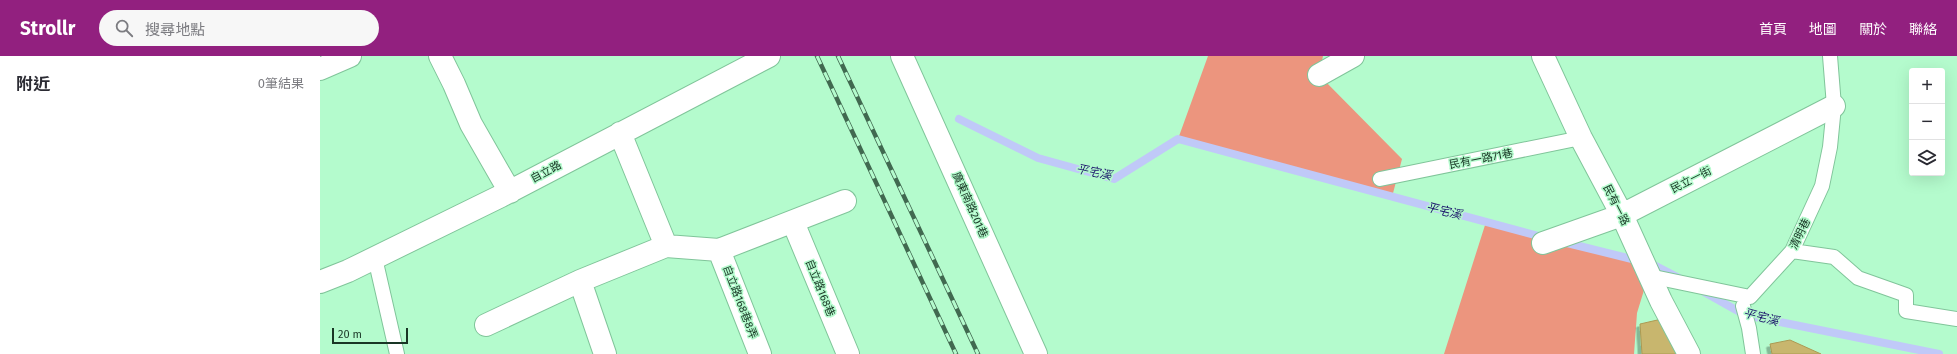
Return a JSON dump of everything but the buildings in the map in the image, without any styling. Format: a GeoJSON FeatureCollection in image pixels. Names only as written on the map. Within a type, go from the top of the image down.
{"type":"FeatureCollection","features":[{"type":"Feature","properties":{"kind":"street"},"geometry":{"type":"LineString","coordinates":[[320,69],[350,56]]}},
{"type":"Feature","properties":{"kind":"street"},"geometry":{"type":"LineString","coordinates":[[440,56],[471,124],[510,192]]}},
{"type":"Feature","properties":{"kind":"street","name":"自立路"},"geometry":{"type":"LineString","coordinates":[[320,282],[348,272],[510,192],[769,56]]}},
{"type":"Feature","properties":{"kind":"street","name":"廣東南路201巷"},"geometry":{"type":"LineString","coordinates":[[902,56],[1036,354]]}},
{"type":"Feature","properties":{"kind":"street"},"geometry":{"type":"LineString","coordinates":[[1319,75],[1352,56]]}},
{"type":"Feature","properties":{"kind":"street","name":"民有一路"},"geometry":{"type":"LineString","coordinates":[[1543,56],[1581,138],[1622,215],[1661,301],[1689,354]]}},
{"type":"Feature","properties":{"kind":"street","name":"民立一街"},"geometry":{"type":"LineString","coordinates":[[1543,243],[1622,215],[1834,106]]}},
{"type":"Feature","properties":{"kind":"street"},"geometry":{"type":"LineString","coordinates":[[620,133],[666,246]]}},
{"type":"Feature","properties":{"kind":"street"},"geometry":{"type":"LineString","coordinates":[[486,325],[580,281],[666,246],[719,250],[845,201]]}},
{"type":"Feature","properties":{"kind":"street","name":"自立路168巷"},"geometry":{"type":"LineString","coordinates":[[793,222],[848,354]]}},
{"type":"Feature","properties":{"kind":"street","name":"自立路168巷8弄"},"geometry":{"type":"LineString","coordinates":[[719,250],[760,354]]}},
{"type":"Feature","properties":{"kind":"street"},"geometry":{"type":"LineString","coordinates":[[580,281],[605,354]]}},
{"type":"Feature","properties":{"kind":"lane","name":"清明巷"},"geometry":{"type":"LineString","coordinates":[[1649,276],[1750,297],[1792,251],[1822,186],[1830,147],[1834,106],[1830,56]]}},
{"type":"Feature","properties":{"kind":"lane","name":"民有一路71巷"},"geometry":{"type":"LineString","coordinates":[[1380,179],[1581,138]]}},
{"type":"Feature","properties":{"kind":"lane"},"geometry":{"type":"LineString","coordinates":[[1792,251],[1834,257],[1858,278],[1906,295],[1906,311],[1957,319]]}},
{"type":"Feature","properties":{"kind":"lane"},"geometry":{"type":"LineString","coordinates":[[375,258],[397,354]]}},
{"type":"Feature","properties":{"kind":"lane"},"geometry":{"type":"LineString","coordinates":[[1743,306],[1749,328],[1753,354]]}},
{"type":"Feature","properties":{"kind":"shaded area"},"geometry":{"type":"Polygon","coordinates":[[[1208,56],[1323,56],[1319,75],[1402,159],[1392,197],[1178,139],[1208,56]]]}},
{"type":"Feature","properties":{"kind":"shaded area"},"geometry":{"type":"Polygon","coordinates":[[[1486,222],[1652,264],[1637,313],[1634,354],[1444,354],[1486,222]]]}},
{"type":"Feature","properties":{"kind":"waterway","name":"平宅溪"},"geometry":{"type":"LineString","coordinates":[[959,119],[1038,158],[1114,179],[1178,139],[1546,238]]}},
{"type":"Feature","properties":{"kind":"waterway","name":"平宅溪"},"geometry":{"type":"LineString","coordinates":[[1563,242],[1652,264],[1681,279]]}},
{"type":"Feature","properties":{"kind":"waterway","name":"平宅溪"},"geometry":{"type":"LineString","coordinates":[[1704,292],[1745,315],[1939,354]]}},
{"type":"Feature","properties":{"kind":"railway"},"geometry":{"type":"LineString","coordinates":[[817,56],[956,354]]}},
{"type":"Feature","properties":{"kind":"railway"},"geometry":{"type":"LineString","coordinates":[[838,56],[978,354]]}}]}
